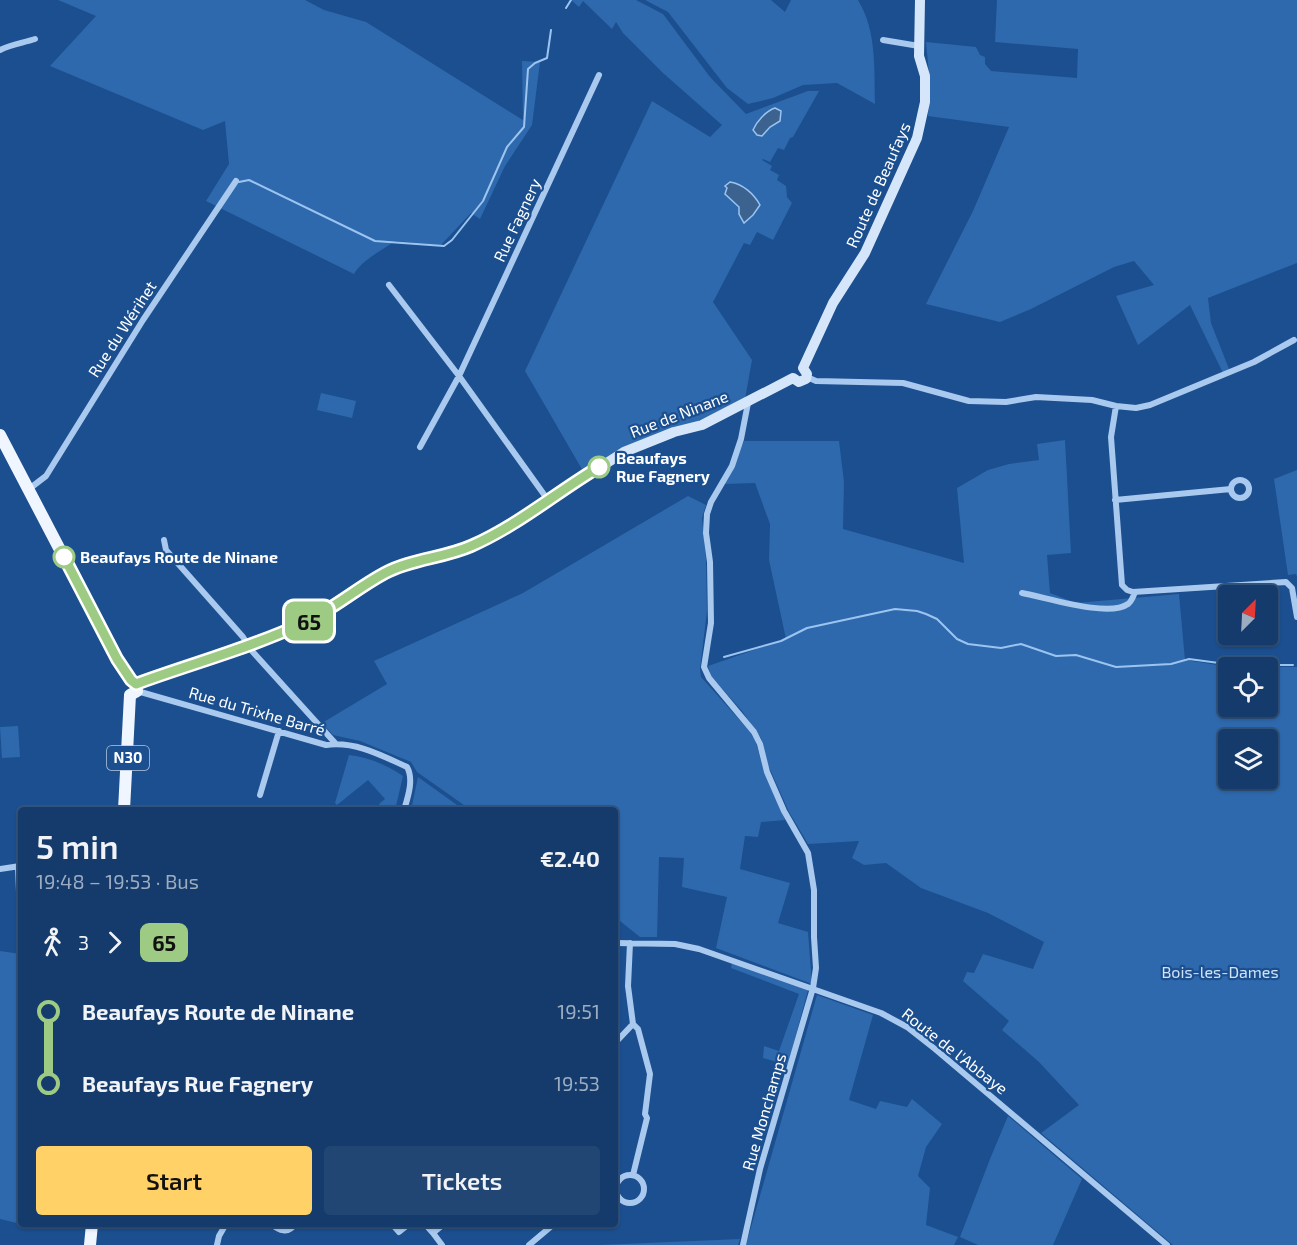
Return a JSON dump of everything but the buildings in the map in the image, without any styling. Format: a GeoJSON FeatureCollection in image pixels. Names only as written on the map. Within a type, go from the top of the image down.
{"type":"FeatureCollection","features":[{"type":"Feature","properties":{"kind":"main road"},"geometry":{"type":"LineString","coordinates":[[0,435],[132,687]]}},
{"type":"Feature","properties":{"kind":"main road","name":"N30"},"geometry":{"type":"LineString","coordinates":[[124,807],[132,687]]}},
{"type":"Feature","properties":{"kind":"main road"},"geometry":{"type":"LineString","coordinates":[[90,1245],[92,1227]]}},
{"type":"Feature","properties":{"kind":"street","name":"Route de Beaufays"},"geometry":{"type":"LineString","coordinates":[[805,372],[833,303],[865,253],[918,138],[925,102],[925,76],[920,60],[919,45],[920,0]]}},
{"type":"Feature","properties":{"kind":"street"},"geometry":{"type":"LineString","coordinates":[[0,50],[14,43],[24,43],[35,39]]}},
{"type":"Feature","properties":{"kind":"street"},"geometry":{"type":"LineString","coordinates":[[883,40],[919,45]]}},
{"type":"Feature","properties":{"kind":"street","name":"Rue Fagnery"},"geometry":{"type":"LineString","coordinates":[[420,447],[459,376],[599,75]]}},
{"type":"Feature","properties":{"kind":"street","name":"Rue du Wérihet"},"geometry":{"type":"LineString","coordinates":[[28,489],[46,476],[143,320],[236,181]]}},
{"type":"Feature","properties":{"kind":"street"},"geometry":{"type":"LineString","coordinates":[[389,285],[459,376],[548,500]]}},
{"type":"Feature","properties":{"kind":"street"},"geometry":{"type":"LineString","coordinates":[[805,372],[816,381],[903,383],[969,401],[1006,402],[1036,397],[1092,400],[1136,408],[1150,405],[1254,362],[1294,340]]}},
{"type":"Feature","properties":{"kind":"street","name":"Rue de Ninane"},"geometry":{"type":"LineString","coordinates":[[132,687],[301,625],[339,604],[384,573],[398,567],[472,546],[502,530],[624,452],[654,439],[702,425],[793,378],[797,382],[802,382],[805,372]]}},
{"type":"Feature","properties":{"kind":"street","name":"Rue Monchamps"},"geometry":{"type":"LineString","coordinates":[[743,1245],[760,1169],[813,988],[816,968],[814,890],[808,853],[788,820],[767,772],[760,744],[754,732],[709,678],[704,667],[711,623],[707,514],[711,502],[732,466],[741,440],[748,403]]}},
{"type":"Feature","properties":{"kind":"street"},"geometry":{"type":"LineString","coordinates":[[1116,406],[1111,437],[1122,585],[1127,590],[1135,592],[1286,582],[1292,588],[1297,617]]}},
{"type":"Feature","properties":{"kind":"street"},"geometry":{"type":"LineString","coordinates":[[1115,500],[1231,489]]}},
{"type":"Feature","properties":{"kind":"street"},"geometry":{"type":"LineString","coordinates":[[164,540],[166,550],[336,744]]}},
{"type":"Feature","properties":{"kind":"street"},"geometry":{"type":"LineString","coordinates":[[1022,593],[1070,606],[1110,608],[1123,607],[1131,602],[1135,592]]}},
{"type":"Feature","properties":{"kind":"street","name":"Rue du Trixhe Barré"},"geometry":{"type":"LineString","coordinates":[[132,687],[326,745],[342,743],[374,752],[407,767],[411,781],[405,807]]}},
{"type":"Feature","properties":{"kind":"street"},"geometry":{"type":"LineString","coordinates":[[260,795],[279,731]]}},
{"type":"Feature","properties":{"kind":"street"},"geometry":{"type":"LineString","coordinates":[[0,869],[18,866]]}},
{"type":"Feature","properties":{"kind":"street"},"geometry":{"type":"LineString","coordinates":[[630,943],[628,986],[633,1024],[638,1029],[650,1074],[645,1114],[647,1118],[633,1175]]}},
{"type":"Feature","properties":{"kind":"street","name":"Route de l'Abbaye"},"geometry":{"type":"LineString","coordinates":[[618,944],[688,946],[881,1013],[907,1027],[1167,1245]]}},
{"type":"Feature","properties":{"kind":"street"},"geometry":{"type":"LineString","coordinates":[[618,1040],[633,1024]]}},
{"type":"Feature","properties":{"kind":"street"},"geometry":{"type":"LineString","coordinates":[[618,1183],[622,1177],[633,1175],[643,1183],[642,1196],[638,1201],[625,1202],[618,1195]]}},
{"type":"Feature","properties":{"kind":"street"},"geometry":{"type":"LineString","coordinates":[[217,1245],[224,1227]]}},
{"type":"Feature","properties":{"kind":"street"},"geometry":{"type":"LineString","coordinates":[[275,1227],[280,1231],[292,1227]]}},
{"type":"Feature","properties":{"kind":"street"},"geometry":{"type":"LineString","coordinates":[[428,1227],[442,1245]]}},
{"type":"Feature","properties":{"kind":"street"},"geometry":{"type":"LineString","coordinates":[[433,1233],[440,1227]]}},
{"type":"Feature","properties":{"kind":"street"},"geometry":{"type":"LineString","coordinates":[[529,1245],[550,1227]]}},
{"type":"Feature","properties":{"kind":"green space"},"geometry":{"type":"Polygon","coordinates":[[[58,0],[305,0],[324,10],[366,22],[523,120],[522,61],[540,62],[532,125],[505,166],[480,219],[471,213],[441,245],[395,241],[367,260],[354,274],[206,201],[229,164],[225,121],[203,130],[50,66],[96,16],[58,0]]]}},
{"type":"Feature","properties":{"kind":"green space"},"geometry":{"type":"Polygon","coordinates":[[[571,0],[636,0],[663,14],[710,77],[746,114],[808,91],[819,91],[784,150],[778,148],[770,162],[762,160],[772,166],[770,170],[779,175],[777,180],[786,186],[787,197],[792,203],[773,240],[757,232],[750,245],[744,243],[713,302],[752,360],[745,399],[696,422],[660,432],[625,447],[583,471],[525,371],[652,101],[710,137],[722,125],[663,73],[623,33],[616,22],[612,29],[583,1],[579,7],[571,0]],[[727,188],[726,195],[739,207],[739,214],[753,215],[760,204],[754,195],[727,188]]]}},
{"type":"Feature","properties":{"kind":"green space"},"geometry":{"type":"Polygon","coordinates":[[[645,0],[771,0],[785,12],[791,0],[858,0],[869,24],[874,64],[875,104],[837,83],[803,85],[773,98],[748,104],[727,88],[668,12],[645,0]]]}},
{"type":"Feature","properties":{"kind":"green space"},"geometry":{"type":"Polygon","coordinates":[[[997,0],[1297,0],[1297,263],[1208,298],[1211,323],[1229,369],[1223,373],[1190,305],[1138,345],[1116,296],[1154,285],[1134,261],[1114,267],[1000,322],[926,304],[973,211],[1009,127],[928,116],[930,84],[926,42],[976,47],[980,55],[985,57],[985,64],[991,71],[1077,78],[1078,49],[995,42],[997,0]]]}},
{"type":"Feature","properties":{"kind":"green space"},"geometry":{"type":"Polygon","coordinates":[[[321,393],[356,401],[352,418],[317,410],[321,393]]]}},
{"type":"Feature","properties":{"kind":"green space","name":"Bois-les-Dames"},"geometry":{"type":"Polygon","coordinates":[[[1065,440],[1071,553],[1047,555],[1050,593],[1076,603],[1179,594],[1185,660],[1218,665],[1218,717],[1278,717],[1278,667],[1297,667],[1297,1245],[1173,1245],[1041,1133],[1079,1105],[1039,1062],[1002,1030],[1009,1021],[963,981],[967,972],[974,973],[983,954],[1033,969],[1044,942],[988,913],[921,888],[886,863],[864,865],[852,858],[859,841],[808,844],[789,812],[768,765],[761,738],[742,711],[711,676],[708,666],[786,639],[769,560],[770,524],[755,483],[724,484],[744,441],[839,441],[844,482],[843,529],[964,563],[957,488],[988,470],[1009,464],[1039,460],[1037,444],[1065,440]]]}},
{"type":"Feature","properties":{"kind":"green space"},"geometry":{"type":"Polygon","coordinates":[[[1297,470],[1297,577],[1296,574],[1288,575],[1274,479],[1297,470]]]}},
{"type":"Feature","properties":{"kind":"green space"},"geometry":{"type":"Polygon","coordinates":[[[688,496],[706,505],[702,518],[707,611],[701,677],[754,736],[764,771],[785,820],[761,822],[758,837],[745,836],[740,869],[790,883],[778,923],[808,932],[812,984],[716,948],[727,897],[682,887],[684,858],[659,857],[657,937],[640,937],[618,919],[618,807],[467,807],[417,772],[411,762],[360,741],[333,735],[322,723],[387,684],[374,661],[523,593],[688,496]]]}},
{"type":"Feature","properties":{"kind":"green space"},"geometry":{"type":"Polygon","coordinates":[[[18,726],[20,757],[2,758],[0,727],[18,726]]]}},
{"type":"Feature","properties":{"kind":"green space"},"geometry":{"type":"Polygon","coordinates":[[[349,755],[377,762],[403,776],[396,807],[381,807],[379,804],[385,799],[368,780],[337,805],[335,803],[349,755]]]}},
{"type":"Feature","properties":{"kind":"green space"},"geometry":{"type":"Polygon","coordinates":[[[418,777],[460,807],[412,807],[418,777]]]}},
{"type":"Feature","properties":{"kind":"green space"},"geometry":{"type":"Polygon","coordinates":[[[0,951],[18,954],[18,1223],[0,1219],[0,951]]]}},
{"type":"Feature","properties":{"kind":"green space"},"geometry":{"type":"Polygon","coordinates":[[[732,962],[808,990],[788,1065],[763,1058],[764,1046],[779,1051],[799,994],[731,968],[732,962]]]}},
{"type":"Feature","properties":{"kind":"green space"},"geometry":{"type":"Polygon","coordinates":[[[817,995],[873,1015],[849,1100],[876,1109],[880,1101],[907,1107],[912,1099],[942,1124],[926,1147],[918,1176],[930,1188],[926,1225],[958,1237],[954,1245],[746,1245],[817,995]]]}},
{"type":"Feature","properties":{"kind":"green space"},"geometry":{"type":"Polygon","coordinates":[[[1008,1116],[1082,1179],[1053,1245],[978,1245],[960,1237],[1008,1116]]]}},
{"type":"Feature","properties":{"kind":"green space"},"geometry":{"type":"Polygon","coordinates":[[[740,1239],[738,1245],[600,1245],[740,1239]]]}},
{"type":"Feature","properties":{"kind":"shaded area"},"geometry":{"type":"Polygon","coordinates":[[[775,108],[781,111],[780,121],[762,136],[757,135],[753,130],[757,123],[775,108]]]}},
{"type":"Feature","properties":{"kind":"shaded area"},"geometry":{"type":"Polygon","coordinates":[[[730,182],[748,190],[760,205],[744,223],[739,214],[739,207],[725,194],[727,188],[725,186],[730,182]]]}},
{"type":"Feature","properties":{"kind":"waterway"},"geometry":{"type":"LineString","coordinates":[[566,8],[571,0]]}},
{"type":"Feature","properties":{"kind":"waterway"},"geometry":{"type":"LineString","coordinates":[[239,182],[249,180],[375,241],[444,246],[452,240],[483,201],[507,147],[524,127],[528,69],[547,58],[551,30]]}},
{"type":"Feature","properties":{"kind":"waterway"},"geometry":{"type":"LineString","coordinates":[[724,657],[781,641],[807,628],[895,609],[917,611],[937,619],[957,639],[968,644],[1001,648],[1021,644],[1056,656],[1076,655],[1116,667],[1171,664],[1189,659],[1234,665],[1293,665]]}},
{"type":"Feature","properties":{"kind":"bus line","name":"65"},"geometry":{"type":"LineString","coordinates":[[64,557],[117,659],[136,684],[301,625],[339,604],[384,573],[398,567],[472,546],[502,530],[599,467]]}},
{"type":"Feature","properties":{"kind":"place","name":"Beaufays Rue Fagnery"},"geometry":{"type":"Point","coordinates":[599,467]}},
{"type":"Feature","properties":{"kind":"place","name":"Beaufays Route de Ninane"},"geometry":{"type":"Point","coordinates":[64,557]}}]}
